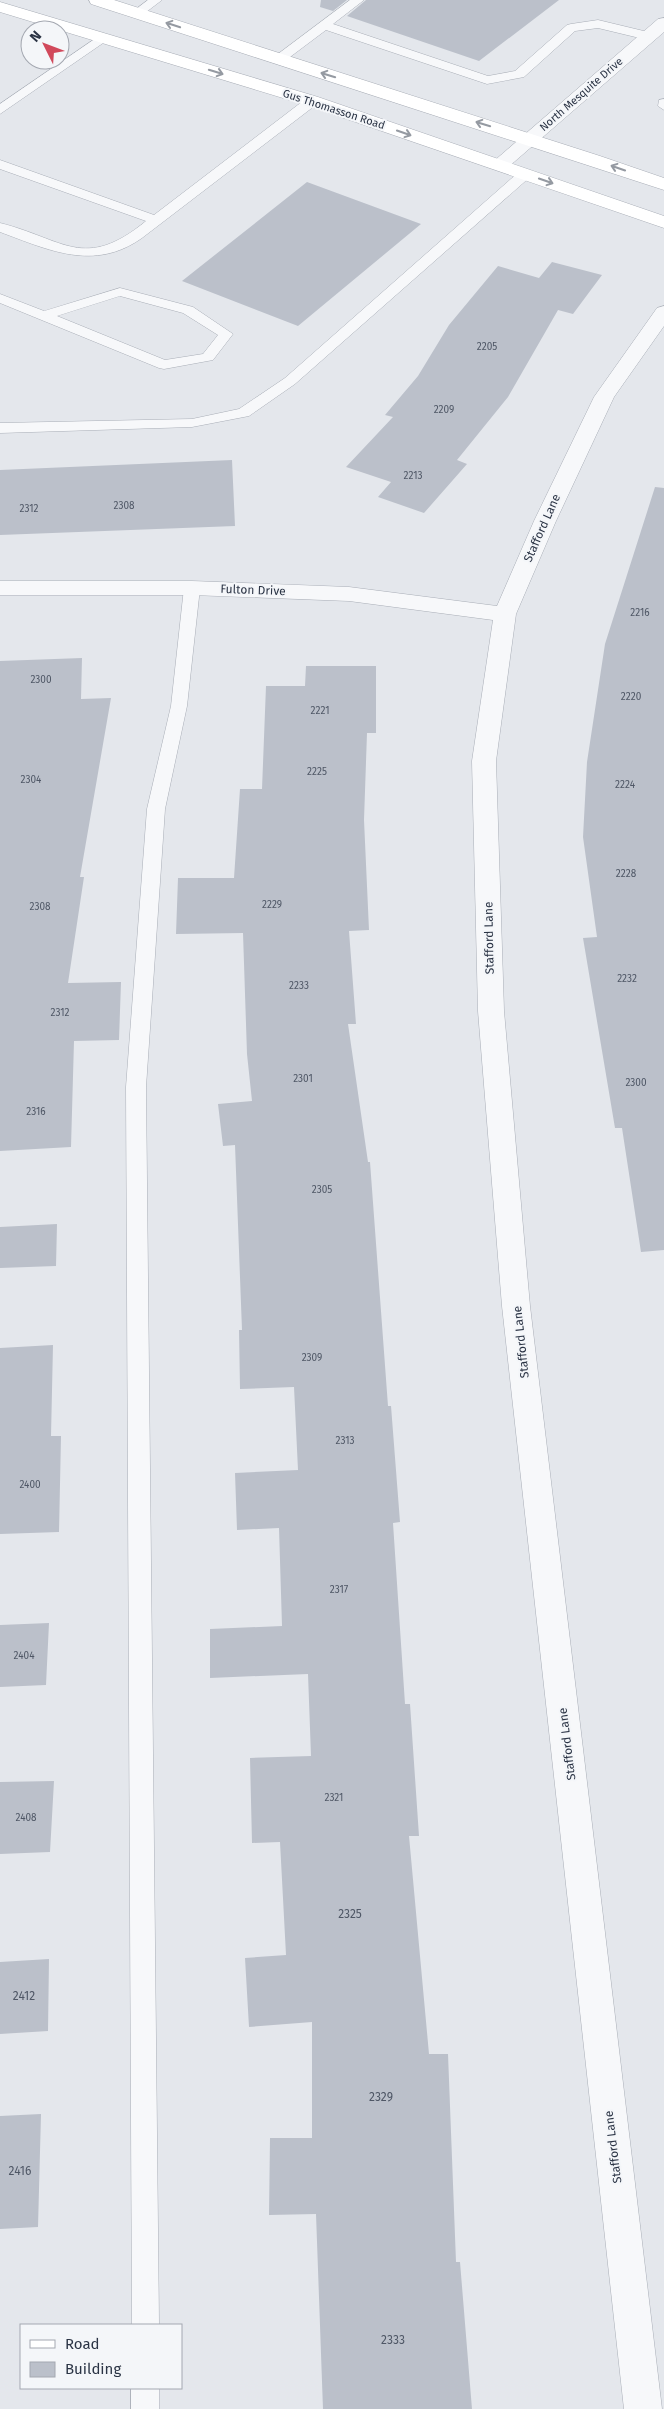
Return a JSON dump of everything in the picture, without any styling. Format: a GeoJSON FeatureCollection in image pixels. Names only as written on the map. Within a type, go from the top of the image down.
{"type":"FeatureCollection","features":[{"type":"Feature","properties":{"kind":"main road"},"geometry":{"type":"LineString","coordinates":[[97,0],[278,60],[530,138],[664,184]]}},
{"type":"Feature","properties":{"kind":"main road","name":"Gus Thomasson Road"},"geometry":{"type":"LineString","coordinates":[[0,7],[312,101],[664,222]]}},
{"type":"Feature","properties":{"kind":"main road"},"geometry":{"type":"LineString","coordinates":[[102,38],[136,13]]}},
{"type":"Feature","properties":{"kind":"street","name":"North Mesquite Drive"},"geometry":{"type":"LineString","coordinates":[[500,165],[663,24]]}},
{"type":"Feature","properties":{"kind":"street","name":"Stafford Lane"},"geometry":{"type":"LineString","coordinates":[[643,2409],[516,1306],[490,1011],[484,761],[504,614],[545,521],[604,397],[664,312]]}},
{"type":"Feature","properties":{"kind":"street","name":"Fulton Drive"},"geometry":{"type":"LineString","coordinates":[[0,588],[192,588],[349,594],[504,614]]}},
{"type":"Feature","properties":{"kind":"lane"},"geometry":{"type":"LineString","coordinates":[[136,13],[156,0]]}},
{"type":"Feature","properties":{"kind":"lane"},"geometry":{"type":"LineString","coordinates":[[278,60],[358,0]]}},
{"type":"Feature","properties":{"kind":"lane"},"geometry":{"type":"LineString","coordinates":[[323,25],[487,80],[519,74],[571,28],[598,24],[648,36]]}},
{"type":"Feature","properties":{"kind":"lane"},"geometry":{"type":"LineString","coordinates":[[0,110],[102,38]]}},
{"type":"Feature","properties":{"kind":"lane"},"geometry":{"type":"LineString","coordinates":[[0,227],[75,253],[90,254],[124,245],[312,101]]}},
{"type":"Feature","properties":{"kind":"lane"},"geometry":{"type":"LineString","coordinates":[[0,164],[156,220]]}},
{"type":"Feature","properties":{"kind":"lane"},"geometry":{"type":"LineString","coordinates":[[0,428],[192,423],[244,413],[290,381],[525,174]]}},
{"type":"Feature","properties":{"kind":"lane"},"geometry":{"type":"LineString","coordinates":[[0,298],[43,316],[164,365],[208,357],[226,334],[188,310],[120,292],[43,316]]}},
{"type":"Feature","properties":{"kind":"lane"},"geometry":{"type":"LineString","coordinates":[[145,2324],[136,1087],[156,809],[180,706],[192,588]]}},
{"type":"Feature","properties":{"kind":"lane"},"geometry":{"type":"LineString","coordinates":[[145,2389],[145,2409]]}},
{"type":"Feature","properties":{"kind":"building"},"geometry":{"type":"Polygon","coordinates":[[[321,0],[347,0],[333,11],[320,7],[321,0]]]}},
{"type":"Feature","properties":{"kind":"building"},"geometry":{"type":"Polygon","coordinates":[[[366,0],[559,0],[479,61],[347,16],[366,0]]]}},
{"type":"Feature","properties":{"kind":"building"},"geometry":{"type":"Polygon","coordinates":[[[307,182],[421,224],[298,326],[182,281],[307,182]]]}},
{"type":"Feature","properties":{"kind":"building"},"geometry":{"type":"Polygon","coordinates":[[[552,262],[602,275],[573,314],[558,310],[508,397],[457,460],[467,464],[424,513],[378,497],[391,482],[346,467],[393,417],[385,415],[418,376],[449,325],[498,266],[539,278],[552,262]]]}},
{"type":"Feature","properties":{"kind":"building"},"geometry":{"type":"Polygon","coordinates":[[[232,460],[235,526],[0,535],[0,470],[232,460]]]}},
{"type":"Feature","properties":{"kind":"building"},"geometry":{"type":"Polygon","coordinates":[[[655,487],[664,488],[664,1250],[641,1252],[622,1128],[615,1128],[583,938],[597,937],[583,837],[587,762],[605,644],[655,487]]]}},
{"type":"Feature","properties":{"kind":"building"},"geometry":{"type":"Polygon","coordinates":[[[82,658],[81,699],[111,698],[80,877],[84,877],[68,983],[121,982],[119,1040],[74,1041],[71,1147],[0,1151],[0,661],[82,658]]]}},
{"type":"Feature","properties":{"kind":"building"},"geometry":{"type":"Polygon","coordinates":[[[306,666],[376,666],[376,733],[367,733],[364,820],[369,930],[349,931],[356,1024],[348,1024],[368,1162],[370,1162],[388,1406],[391,1406],[400,1522],[393,1523],[405,1704],[410,1704],[419,1836],[409,1836],[429,2054],[448,2054],[456,2262],[460,2262],[472,2409],[323,2409],[316,2214],[269,2215],[270,2138],[312,2138],[312,2022],[249,2027],[245,1958],[286,1955],[280,1842],[252,1843],[250,1758],[311,1756],[308,1674],[210,1678],[210,1629],[282,1626],[279,1528],[237,1530],[235,1473],[298,1470],[294,1387],[240,1389],[239,1330],[242,1330],[235,1145],[223,1146],[218,1104],[252,1101],[247,1054],[243,933],[176,934],[178,878],[234,878],[240,789],[262,789],[266,686],[305,686],[306,666]]]}},
{"type":"Feature","properties":{"kind":"building"},"geometry":{"type":"Polygon","coordinates":[[[57,1224],[56,1266],[0,1268],[0,1227],[57,1224]]]}},
{"type":"Feature","properties":{"kind":"building"},"geometry":{"type":"Polygon","coordinates":[[[53,1345],[51,1436],[61,1436],[59,1532],[0,1534],[0,1348],[53,1345]]]}},
{"type":"Feature","properties":{"kind":"building"},"geometry":{"type":"Polygon","coordinates":[[[49,1623],[46,1685],[0,1687],[0,1625],[49,1623]]]}},
{"type":"Feature","properties":{"kind":"building"},"geometry":{"type":"Polygon","coordinates":[[[54,1781],[50,1852],[0,1854],[0,1782],[54,1781]]]}},
{"type":"Feature","properties":{"kind":"building"},"geometry":{"type":"Polygon","coordinates":[[[49,1959],[48,2031],[0,2034],[0,1962],[49,1959]]]}},
{"type":"Feature","properties":{"kind":"building"},"geometry":{"type":"Polygon","coordinates":[[[41,2114],[38,2227],[0,2229],[0,2116],[41,2114]]]}}]}
